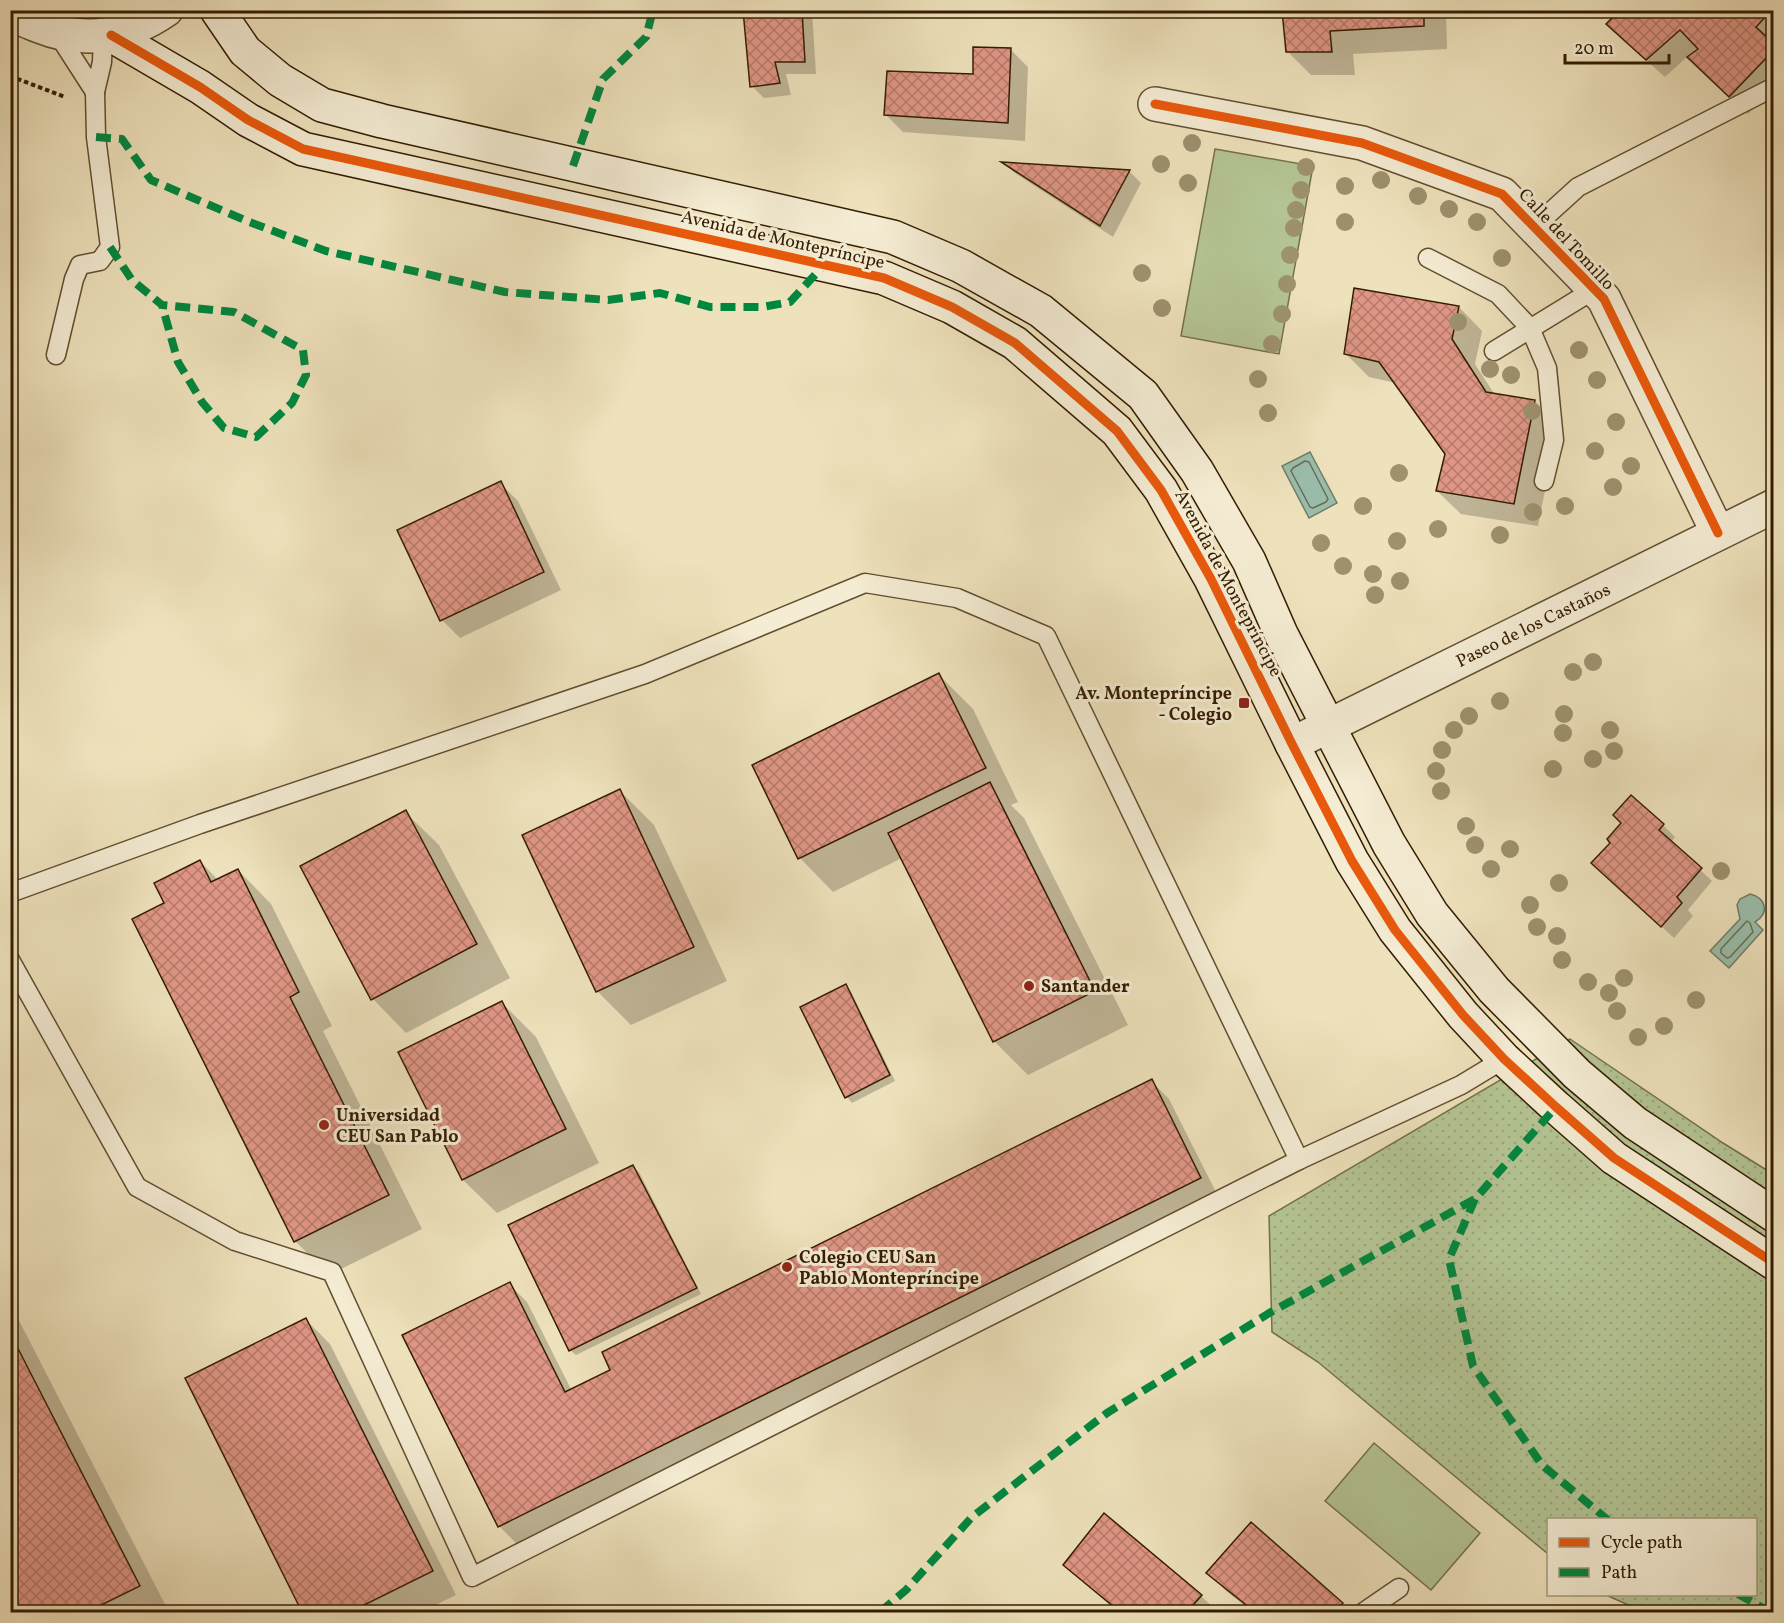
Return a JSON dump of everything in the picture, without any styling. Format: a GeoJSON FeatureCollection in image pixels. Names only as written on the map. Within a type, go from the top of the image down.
{"type":"FeatureCollection","features":[{"type":"Feature","properties":{"kind":"street"},"geometry":{"type":"LineString","coordinates":[[10,11],[17,17],[57,33],[80,37],[107,35],[148,23],[166,10]]}},
{"type":"Feature","properties":{"kind":"street","name":"Avenida de Montepríncipe"},"geometry":{"type":"LineString","coordinates":[[217,10],[244,51],[279,80],[322,105],[382,121],[893,237],[961,266],[1041,311],[1143,395],[1197,471],[1249,561],[1281,634],[1389,844],[1432,914],[1494,990],[1577,1074],[1635,1123],[1773,1215]]}},
{"type":"Feature","properties":{"kind":"street","name":"Avenida de Montepríncipe"},"geometry":{"type":"LineString","coordinates":[[107,35],[200,87],[248,120],[303,149],[884,278],[952,307],[1015,343],[1117,431],[1161,490],[1212,579],[1352,861],[1395,930],[1463,1016],[1504,1059],[1614,1158],[1773,1263]]}},
{"type":"Feature","properties":{"kind":"street","name":"Calle del Tomillo"},"geometry":{"type":"LineString","coordinates":[[1155,104],[1362,143],[1502,194],[1604,299],[1718,533]]}},
{"type":"Feature","properties":{"kind":"street","name":"Paseo de los Castaños"},"geometry":{"type":"LineString","coordinates":[[1292,744],[1773,506]]}},
{"type":"Feature","properties":{"kind":"lane"},"geometry":{"type":"LineString","coordinates":[[57,33],[95,92]]}},
{"type":"Feature","properties":{"kind":"lane"},"geometry":{"type":"LineString","coordinates":[[56,355],[74,279],[80,265],[100,261],[110,248],[96,136],[95,92],[107,35]]}},
{"type":"Feature","properties":{"kind":"lane"},"geometry":{"type":"LineString","coordinates":[[1534,227],[1578,187],[1773,87]]}},
{"type":"Feature","properties":{"kind":"lane"},"geometry":{"type":"LineString","coordinates":[[1428,258],[1498,294],[1530,328],[1547,368],[1554,440],[1544,481]]}},
{"type":"Feature","properties":{"kind":"lane"},"geometry":{"type":"LineString","coordinates":[[1494,351],[1594,289]]}},
{"type":"Feature","properties":{"kind":"lane"},"geometry":{"type":"LineString","coordinates":[[10,892],[200,824],[645,674],[865,583],[957,598],[1046,636],[1299,1160]]}},
{"type":"Feature","properties":{"kind":"lane"},"geometry":{"type":"LineString","coordinates":[[10,960],[137,1187],[235,1241],[332,1272],[472,1577],[1299,1160],[1461,1085],[1504,1059]]}},
{"type":"Feature","properties":{"kind":"lane"},"geometry":{"type":"LineString","coordinates":[[1364,1612],[1399,1588]]}},
{"type":"Feature","properties":{"kind":"path"},"geometry":{"type":"LineString","coordinates":[[10,76],[71,99],[95,92]]}},
{"type":"Feature","properties":{"kind":"shaded area"},"geometry":{"type":"Polygon","coordinates":[[[1215,149],[1313,166],[1279,354],[1181,336],[1215,149]]]}},
{"type":"Feature","properties":{"kind":"shaded area"},"geometry":{"type":"Polygon","coordinates":[[[1570,1039],[1723,1143],[1773,1174],[1773,1612],[1644,1612],[1608,1596],[1757,1596],[1757,1518],[1547,1518],[1547,1553],[1318,1362],[1272,1332],[1269,1216],[1570,1039]]]}},
{"type":"Feature","properties":{"kind":"shaded area"},"geometry":{"type":"Polygon","coordinates":[[[1374,1443],[1480,1533],[1431,1590],[1325,1501],[1374,1443]]]}},
{"type":"Feature","properties":{"kind":"water"},"geometry":{"type":"Polygon","coordinates":[[[1310,452],[1337,503],[1309,518],[1282,466],[1310,452]]]}},
{"type":"Feature","properties":{"kind":"water"},"geometry":{"type":"Polygon","coordinates":[[[1750,894],[1763,902],[1763,914],[1755,922],[1763,930],[1729,968],[1710,951],[1740,919],[1737,905],[1740,899],[1750,894]]]}},
{"type":"Feature","properties":{"kind":"building"},"geometry":{"type":"Polygon","coordinates":[[[743,10],[802,10],[805,62],[775,62],[780,83],[750,87],[743,10]]]}},
{"type":"Feature","properties":{"kind":"building"},"geometry":{"type":"Polygon","coordinates":[[[1282,10],[1424,10],[1424,26],[1330,31],[1332,52],[1286,52],[1282,10]]]}},
{"type":"Feature","properties":{"kind":"building"},"geometry":{"type":"Polygon","coordinates":[[[1620,10],[1772,10],[1756,27],[1774,44],[1774,50],[1729,97],[1687,57],[1698,49],[1680,30],[1646,60],[1606,24],[1620,10]]]}},
{"type":"Feature","properties":{"kind":"building"},"geometry":{"type":"Polygon","coordinates":[[[973,47],[1011,48],[1008,123],[884,115],[887,71],[973,74],[973,47]]]}},
{"type":"Feature","properties":{"kind":"building"},"geometry":{"type":"Polygon","coordinates":[[[1001,162],[1130,170],[1100,226],[1001,162]]]}},
{"type":"Feature","properties":{"kind":"building"},"geometry":{"type":"Polygon","coordinates":[[[1354,288],[1459,306],[1452,339],[1486,392],[1535,400],[1514,504],[1436,491],[1445,454],[1379,362],[1344,354],[1354,288]]]}},
{"type":"Feature","properties":{"kind":"building"},"geometry":{"type":"Polygon","coordinates":[[[501,481],[544,572],[440,621],[397,530],[501,481]]]}},
{"type":"Feature","properties":{"kind":"building"},"geometry":{"type":"Polygon","coordinates":[[[939,673],[986,768],[798,859],[752,765],[939,673]]]}},
{"type":"Feature","properties":{"kind":"building"},"geometry":{"type":"Polygon","coordinates":[[[990,782],[1095,991],[993,1042],[888,833],[990,782]]]}},
{"type":"Feature","properties":{"kind":"building"},"geometry":{"type":"Polygon","coordinates":[[[620,789],[694,947],[596,992],[522,835],[620,789]]]}},
{"type":"Feature","properties":{"kind":"building"},"geometry":{"type":"Polygon","coordinates":[[[1631,795],[1664,824],[1659,830],[1702,868],[1677,897],[1682,903],[1661,927],[1591,863],[1610,843],[1607,839],[1621,823],[1613,815],[1631,795]]]}},
{"type":"Feature","properties":{"kind":"building"},"geometry":{"type":"Polygon","coordinates":[[[406,810],[477,944],[371,1000],[300,866],[406,810]]]}},
{"type":"Feature","properties":{"kind":"building"},"geometry":{"type":"Polygon","coordinates":[[[200,860],[211,882],[238,869],[299,992],[290,997],[389,1195],[294,1242],[132,919],[164,903],[154,883],[200,860]]]}},
{"type":"Feature","properties":{"kind":"building"},"geometry":{"type":"Polygon","coordinates":[[[846,984],[890,1075],[845,1098],[800,1007],[846,984]]]}},
{"type":"Feature","properties":{"kind":"building"},"geometry":{"type":"Polygon","coordinates":[[[502,1001],[566,1129],[462,1180],[398,1052],[502,1001]]]}},
{"type":"Feature","properties":{"kind":"building"},"geometry":{"type":"Polygon","coordinates":[[[1152,1079],[1201,1178],[498,1527],[402,1335],[510,1282],[565,1392],[610,1370],[602,1352],[1152,1079]]]}},
{"type":"Feature","properties":{"kind":"building"},"geometry":{"type":"Polygon","coordinates":[[[633,1165],[697,1288],[569,1351],[508,1225],[633,1165]]]}},
{"type":"Feature","properties":{"kind":"building"},"geometry":{"type":"Polygon","coordinates":[[[306,1318],[433,1571],[350,1612],[302,1612],[185,1378],[306,1318]]]}},
{"type":"Feature","properties":{"kind":"building"},"geometry":{"type":"Polygon","coordinates":[[[10,1333],[140,1586],[87,1612],[10,1612],[10,1333]]]}},
{"type":"Feature","properties":{"kind":"building"},"geometry":{"type":"Polygon","coordinates":[[[1104,1513],[1202,1595],[1187,1612],[1120,1612],[1063,1565],[1104,1513]]]}},
{"type":"Feature","properties":{"kind":"building"},"geometry":{"type":"Polygon","coordinates":[[[1251,1522],[1343,1603],[1335,1612],[1255,1612],[1206,1573],[1251,1522]]]}},
{"type":"Feature","properties":{"kind":"marked path"},"geometry":{"type":"LineString","coordinates":[[573,166],[603,79],[646,37],[653,10]]}},
{"type":"Feature","properties":{"kind":"marked path"},"geometry":{"type":"LineString","coordinates":[[96,137],[122,139],[151,180],[247,221],[326,251],[505,292],[608,300],[660,293],[710,307],[762,307],[790,302],[825,264]]}},
{"type":"Feature","properties":{"kind":"marked path"},"geometry":{"type":"LineString","coordinates":[[110,247],[132,280],[162,305],[234,312],[303,350],[306,375],[292,403],[256,437],[224,428],[202,402],[178,362],[162,305]]}},
{"type":"Feature","properties":{"kind":"marked path"},"geometry":{"type":"LineString","coordinates":[[880,1612],[906,1590],[972,1517],[1107,1413],[1271,1312],[1475,1199],[1556,1107]]}},
{"type":"Feature","properties":{"kind":"marked path"},"geometry":{"type":"LineString","coordinates":[[1475,1199],[1449,1259],[1473,1366],[1542,1465],[1606,1518]]}},
{"type":"Feature","properties":{"kind":"marked path"},"geometry":{"type":"LineString","coordinates":[[1742,1596],[1770,1612]]}},
{"type":"Feature","properties":{"kind":"cycle path"},"geometry":{"type":"LineString","coordinates":[[111,35],[200,87],[248,120],[303,149],[884,278],[952,307],[1015,343],[1117,431],[1161,490],[1211,579],[1352,861],[1395,930],[1463,1015],[1504,1059],[1614,1158],[1774,1263]]}},
{"type":"Feature","properties":{"kind":"cycle path"},"geometry":{"type":"LineString","coordinates":[[1155,104],[1362,143],[1502,194],[1604,299],[1718,533]]}},
{"type":"Feature","properties":{"kind":"place","name":"Av. Montepríncipe - Colegio"},"geometry":{"type":"Point","coordinates":[1244,703]}},
{"type":"Feature","properties":{"kind":"place","name":"Santander"},"geometry":{"type":"Point","coordinates":[1029,986]}},
{"type":"Feature","properties":{"kind":"place","name":"Universidad CEU San Pablo"},"geometry":{"type":"Point","coordinates":[324,1125]}},
{"type":"Feature","properties":{"kind":"place","name":"Colegio CEU San Pablo Montepríncipe"},"geometry":{"type":"Point","coordinates":[787,1267]}}]}
